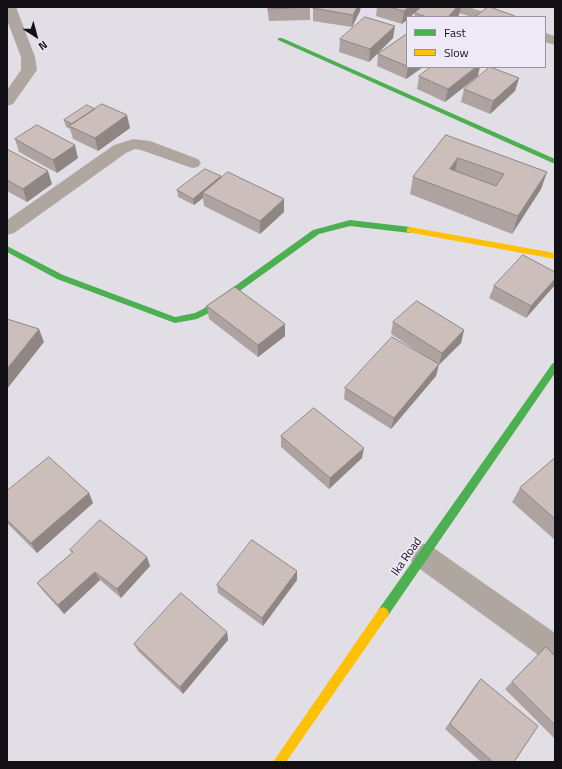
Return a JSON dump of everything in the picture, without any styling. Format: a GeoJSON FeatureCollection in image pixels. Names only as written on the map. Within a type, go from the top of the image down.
{"type":"FeatureCollection","features":[{"type":"Feature","properties":{"kind":"street"},"geometry":{"type":"LineString","coordinates":[[7,101],[29,70],[28,57],[9,7]]}},
{"type":"Feature","properties":{"kind":"street"},"geometry":{"type":"LineString","coordinates":[[454,7],[483,16]]}},
{"type":"Feature","properties":{"kind":"street"},"geometry":{"type":"LineString","coordinates":[[280,39],[555,162]]}},
{"type":"Feature","properties":{"kind":"street"},"geometry":{"type":"LineString","coordinates":[[7,229],[120,149],[133,144],[144,145],[192,163]]}},
{"type":"Feature","properties":{"kind":"street"},"geometry":{"type":"LineString","coordinates":[[7,249],[60,277],[175,320],[197,316],[206,311],[316,232],[350,223],[406,229],[555,256]]}},
{"type":"Feature","properties":{"kind":"street","name":"Ika Road"},"geometry":{"type":"LineString","coordinates":[[279,762],[555,366]]}},
{"type":"Feature","properties":{"kind":"street"},"geometry":{"type":"LineString","coordinates":[[422,555],[555,650]]}},
{"type":"Feature","properties":{"kind":"building"},"geometry":{"type":"Polygon","coordinates":[[[268,7],[310,7],[269,9],[268,7]]]}},
{"type":"Feature","properties":{"kind":"building"},"geometry":{"type":"Polygon","coordinates":[[[357,7],[353,15],[313,8],[357,7]]]}},
{"type":"Feature","properties":{"kind":"building"},"geometry":{"type":"Polygon","coordinates":[[[390,7],[409,7],[404,11],[390,7]]]}},
{"type":"Feature","properties":{"kind":"building"},"geometry":{"type":"Polygon","coordinates":[[[421,7],[457,7],[449,16],[424,16],[415,13],[421,7]]]}},
{"type":"Feature","properties":{"kind":"building"},"geometry":{"type":"Polygon","coordinates":[[[490,7],[515,16],[476,16],[490,7]]]}},
{"type":"Feature","properties":{"kind":"building"},"geometry":{"type":"Polygon","coordinates":[[[365,17],[395,26],[370,49],[340,39],[365,17]]]}},
{"type":"Feature","properties":{"kind":"building"},"geometry":{"type":"Polygon","coordinates":[[[406,35],[406,66],[378,54],[406,35]]]}},
{"type":"Feature","properties":{"kind":"building"},"geometry":{"type":"Polygon","coordinates":[[[430,68],[475,68],[448,89],[419,76],[430,68]]]}},
{"type":"Feature","properties":{"kind":"building"},"geometry":{"type":"Polygon","coordinates":[[[489,68],[493,68],[519,78],[493,101],[464,89],[489,68]]]}},
{"type":"Feature","properties":{"kind":"building"},"geometry":{"type":"Polygon","coordinates":[[[102,104],[127,115],[95,138],[69,126],[102,104]]]}},
{"type":"Feature","properties":{"kind":"building"},"geometry":{"type":"Polygon","coordinates":[[[87,105],[95,109],[72,124],[64,120],[87,105]]]}},
{"type":"Feature","properties":{"kind":"building"},"geometry":{"type":"Polygon","coordinates":[[[37,125],[75,145],[53,160],[15,139],[37,125]]]}},
{"type":"Feature","properties":{"kind":"building"},"geometry":{"type":"Polygon","coordinates":[[[446,135],[547,172],[518,216],[413,177],[446,135]],[[458,158],[450,169],[496,186],[504,174],[458,158]]]}},
{"type":"Feature","properties":{"kind":"building"},"geometry":{"type":"Polygon","coordinates":[[[7,149],[48,171],[23,189],[7,180],[7,149]]]}},
{"type":"Feature","properties":{"kind":"building"},"geometry":{"type":"Polygon","coordinates":[[[205,169],[221,176],[193,199],[177,190],[205,169]]]}},
{"type":"Feature","properties":{"kind":"building"},"geometry":{"type":"Polygon","coordinates":[[[228,172],[284,199],[260,221],[203,193],[228,172]]]}},
{"type":"Feature","properties":{"kind":"building"},"geometry":{"type":"Polygon","coordinates":[[[523,255],[555,272],[555,279],[531,306],[494,286],[523,255]]]}},
{"type":"Feature","properties":{"kind":"building"},"geometry":{"type":"Polygon","coordinates":[[[235,287],[285,324],[258,345],[207,306],[235,287]]]}},
{"type":"Feature","properties":{"kind":"building"},"geometry":{"type":"Polygon","coordinates":[[[417,301],[464,330],[442,353],[393,322],[417,301]]]}},
{"type":"Feature","properties":{"kind":"building"},"geometry":{"type":"Polygon","coordinates":[[[7,319],[39,329],[7,369],[7,319]]]}},
{"type":"Feature","properties":{"kind":"building"},"geometry":{"type":"Polygon","coordinates":[[[392,337],[439,364],[394,418],[345,388],[392,337]]]}},
{"type":"Feature","properties":{"kind":"building"},"geometry":{"type":"Polygon","coordinates":[[[314,408],[364,448],[330,478],[281,436],[314,408]]]}},
{"type":"Feature","properties":{"kind":"building"},"geometry":{"type":"Polygon","coordinates":[[[49,457],[89,493],[31,543],[7,520],[7,491],[49,457]]]}},
{"type":"Feature","properties":{"kind":"building"},"geometry":{"type":"Polygon","coordinates":[[[555,458],[555,519],[520,488],[555,458]]]}},
{"type":"Feature","properties":{"kind":"building"},"geometry":{"type":"Polygon","coordinates":[[[100,520],[147,557],[117,589],[95,572],[58,605],[37,583],[73,552],[70,550],[100,520]]]}},
{"type":"Feature","properties":{"kind":"building"},"geometry":{"type":"Polygon","coordinates":[[[252,540],[297,571],[262,618],[217,585],[252,540]]]}},
{"type":"Feature","properties":{"kind":"building"},"geometry":{"type":"Polygon","coordinates":[[[181,593],[227,632],[180,687],[134,644],[181,593]]]}},
{"type":"Feature","properties":{"kind":"building"},"geometry":{"type":"Polygon","coordinates":[[[546,647],[555,656],[555,725],[512,682],[546,647]]]}},
{"type":"Feature","properties":{"kind":"building"},"geometry":{"type":"Polygon","coordinates":[[[481,679],[538,726],[514,762],[493,762],[450,724],[481,679]]]}},
{"type":"Feature","properties":{"kind":"traffic: fast"},"geometry":{"type":"LineString","coordinates":[[280,39],[555,162]]}},
{"type":"Feature","properties":{"kind":"traffic: fast"},"geometry":{"type":"LineString","coordinates":[[7,249],[60,277],[175,320],[197,316],[206,311],[316,232],[350,223],[410,230]]}},
{"type":"Feature","properties":{"kind":"traffic: fast"},"geometry":{"type":"LineString","coordinates":[[383,613],[555,366]]}},
{"type":"Feature","properties":{"kind":"traffic: slow"},"geometry":{"type":"LineString","coordinates":[[410,230],[555,256]]}},
{"type":"Feature","properties":{"kind":"traffic: slow"},"geometry":{"type":"LineString","coordinates":[[279,762],[383,613]]}}]}
